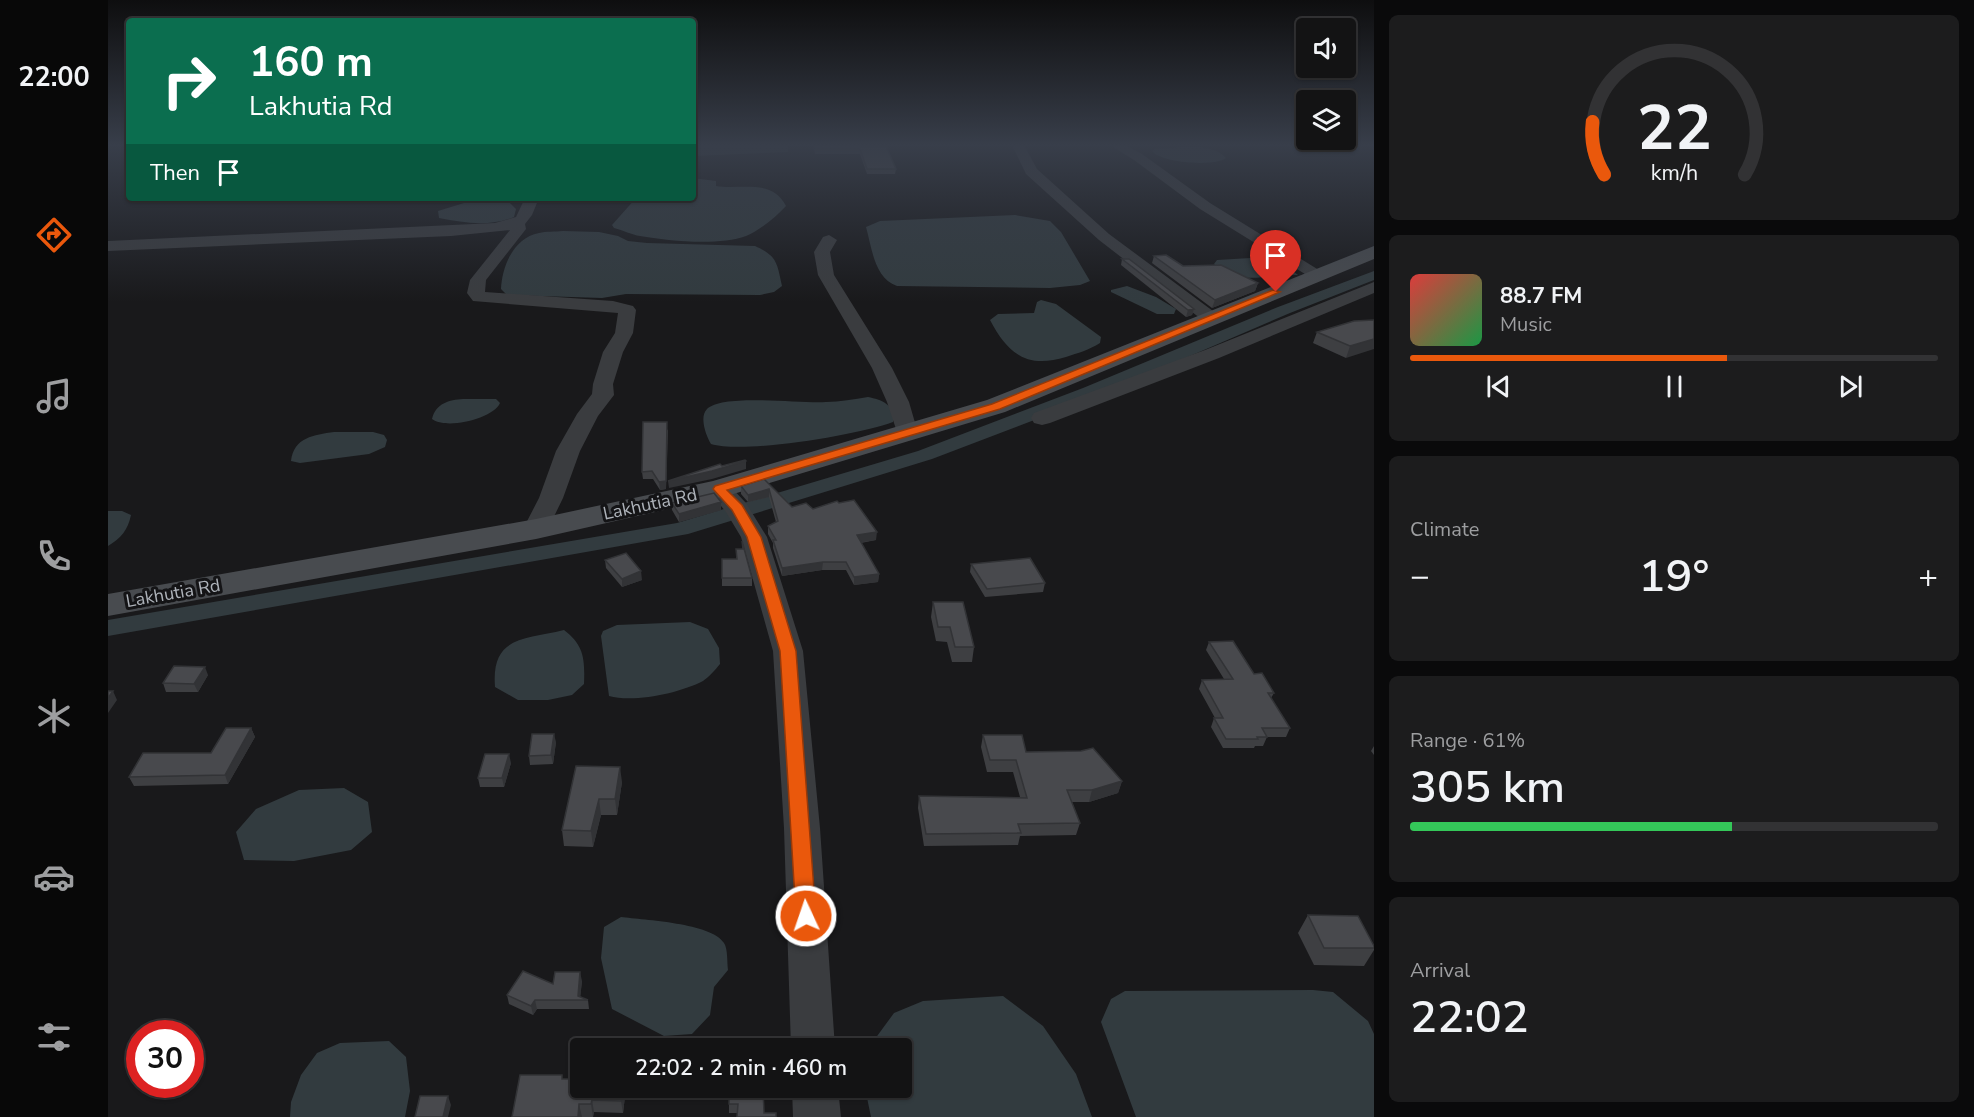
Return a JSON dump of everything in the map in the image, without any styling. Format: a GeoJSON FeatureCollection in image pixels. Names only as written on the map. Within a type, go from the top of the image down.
{"type":"FeatureCollection","features":[{"type":"Feature","properties":{"kind":"street"},"geometry":{"type":"LineString","coordinates":[[1060,197],[1157,279],[1211,318]]}},
{"type":"Feature","properties":{"kind":"street"},"geometry":{"type":"LineString","coordinates":[[1193,197],[1319,275]]}},
{"type":"Feature","properties":{"kind":"street"},"geometry":{"type":"LineString","coordinates":[[108,246],[451,231],[517,223],[523,218],[531,201]]}},
{"type":"Feature","properties":{"kind":"street"},"geometry":{"type":"LineString","coordinates":[[517,223],[518,229],[478,280],[476,293],[479,297],[613,306],[627,310],[628,315],[624,333],[613,352],[603,384],[603,395],[588,414],[568,451],[551,498],[536,529]]}},
{"type":"Feature","properties":{"kind":"street"},"geometry":{"type":"LineString","coordinates":[[830,240],[822,252],[826,275],[835,294],[862,332],[882,368],[898,402],[907,433]]}},
{"type":"Feature","properties":{"kind":"street","name":"Lakhutia Rd"},"geometry":{"type":"LineString","coordinates":[[108,605],[536,529],[719,489],[996,406],[1373,253]]}},
{"type":"Feature","properties":{"kind":"street"},"geometry":{"type":"LineString","coordinates":[[1042,418],[1212,354],[1374,288]]}},
{"type":"Feature","properties":{"kind":"street"},"geometry":{"type":"LineString","coordinates":[[719,489],[737,508],[754,537],[788,651],[802,828],[812,1038]]}},
{"type":"Feature","properties":{"kind":"street"},"geometry":{"type":"LineString","coordinates":[[816,1098],[817,1117]]}},
{"type":"Feature","properties":{"kind":"shaded area"},"geometry":{"type":"Polygon","coordinates":[[[696,197],[780,197],[786,206],[768,223],[746,236],[722,241],[693,242],[651,238],[634,235],[614,228],[612,225],[633,201],[696,201],[696,197]]]}},
{"type":"Feature","properties":{"kind":"shaded area"},"geometry":{"type":"Polygon","coordinates":[[[509,202],[516,209],[514,217],[486,223],[468,223],[439,218],[438,211],[464,203],[509,202]]]}},
{"type":"Feature","properties":{"kind":"shaded area"},"geometry":{"type":"Polygon","coordinates":[[[1015,215],[1050,221],[1061,232],[1090,281],[1080,285],[1050,288],[897,286],[889,282],[879,269],[872,253],[866,227],[880,221],[1015,215]]]}},
{"type":"Feature","properties":{"kind":"shaded area"},"geometry":{"type":"Polygon","coordinates":[[[542,232],[599,232],[618,236],[628,241],[647,243],[755,246],[772,257],[782,286],[774,292],[760,295],[626,294],[602,298],[507,295],[501,289],[502,280],[507,263],[516,247],[530,236],[542,232]]]}},
{"type":"Feature","properties":{"kind":"shaded area"},"geometry":{"type":"Polygon","coordinates":[[[1267,257],[1280,261],[1298,275],[1243,277],[1223,271],[1214,264],[1217,260],[1267,257]]]}},
{"type":"Feature","properties":{"kind":"shaded area"},"geometry":{"type":"Polygon","coordinates":[[[1127,286],[1156,297],[1176,309],[1174,314],[1157,314],[1111,292],[1111,290],[1127,286]]]}},
{"type":"Feature","properties":{"kind":"shaded area"},"geometry":{"type":"Polygon","coordinates":[[[1041,300],[1056,304],[1101,337],[1100,343],[1092,348],[1052,360],[1030,360],[1020,356],[1004,342],[990,320],[998,314],[1034,313],[1037,302],[1041,300]]]}},
{"type":"Feature","properties":{"kind":"shaded area"},"geometry":{"type":"Polygon","coordinates":[[[868,397],[879,400],[890,407],[893,422],[802,442],[749,447],[711,444],[704,426],[707,409],[729,401],[831,402],[868,397]]]}},
{"type":"Feature","properties":{"kind":"shaded area"},"geometry":{"type":"Polygon","coordinates":[[[463,399],[496,399],[500,403],[488,414],[469,421],[448,423],[432,419],[437,409],[444,403],[463,399]]]}},
{"type":"Feature","properties":{"kind":"shaded area"},"geometry":{"type":"Polygon","coordinates":[[[334,432],[373,432],[384,435],[387,440],[385,447],[369,454],[300,463],[291,461],[296,447],[301,442],[312,436],[334,432]]]}},
{"type":"Feature","properties":{"kind":"shaded area"},"geometry":{"type":"Polygon","coordinates":[[[108,511],[122,511],[131,515],[123,533],[108,546],[108,511]]]}},
{"type":"Feature","properties":{"kind":"shaded area"},"geometry":{"type":"Polygon","coordinates":[[[690,622],[708,629],[719,648],[720,664],[707,678],[693,685],[657,696],[619,698],[609,696],[601,636],[603,631],[617,625],[690,622]]]}},
{"type":"Feature","properties":{"kind":"shaded area"},"geometry":{"type":"Polygon","coordinates":[[[564,630],[576,641],[582,653],[584,667],[584,684],[572,695],[548,700],[518,700],[495,687],[495,670],[505,649],[524,639],[564,630]]]}},
{"type":"Feature","properties":{"kind":"shaded area"},"geometry":{"type":"Polygon","coordinates":[[[344,788],[368,802],[372,832],[351,850],[294,861],[244,860],[236,832],[256,809],[299,790],[344,788]]]}},
{"type":"Feature","properties":{"kind":"shaded area"},"geometry":{"type":"Polygon","coordinates":[[[621,917],[692,927],[717,936],[724,943],[728,970],[714,987],[710,1015],[692,1034],[664,1036],[612,1009],[601,958],[604,927],[621,917]]]}},
{"type":"Feature","properties":{"kind":"shaded area"},"geometry":{"type":"Polygon","coordinates":[[[1313,990],[1333,992],[1368,1021],[1374,1034],[1374,1117],[1136,1117],[1101,1022],[1111,999],[1125,991],[1313,990]]]}},
{"type":"Feature","properties":{"kind":"shaded area"},"geometry":{"type":"Polygon","coordinates":[[[1003,996],[1043,1026],[1076,1074],[1092,1117],[871,1117],[867,1098],[912,1098],[912,1038],[876,1038],[894,1013],[923,1001],[1003,996]]]}},
{"type":"Feature","properties":{"kind":"shaded area"},"geometry":{"type":"Polygon","coordinates":[[[389,1041],[406,1057],[410,1091],[405,1117],[290,1117],[291,1102],[301,1075],[317,1053],[340,1043],[389,1041]]]}},
{"type":"Feature","properties":{"kind":"building"},"geometry":{"type":"Polygon","coordinates":[[[1166,255],[1183,266],[1221,265],[1258,283],[1215,300],[1154,256],[1166,255]]]}},
{"type":"Feature","properties":{"kind":"building"},"geometry":{"type":"Polygon","coordinates":[[[1122,259],[1129,259],[1194,309],[1188,310],[1122,259]]]}},
{"type":"Feature","properties":{"kind":"building"},"geometry":{"type":"Polygon","coordinates":[[[1374,320],[1374,339],[1350,346],[1317,332],[1354,321],[1374,320]]]}},
{"type":"Feature","properties":{"kind":"building"},"geometry":{"type":"Polygon","coordinates":[[[643,422],[667,422],[666,481],[659,482],[652,471],[642,472],[643,422]]]}},
{"type":"Feature","properties":{"kind":"building"},"geometry":{"type":"Polygon","coordinates":[[[745,460],[712,471],[668,481],[720,464],[722,466],[745,460]]]}},
{"type":"Feature","properties":{"kind":"building"},"geometry":{"type":"Polygon","coordinates":[[[764,479],[792,507],[806,503],[813,509],[837,501],[839,503],[854,500],[877,532],[857,535],[879,574],[854,577],[846,562],[823,562],[782,568],[773,540],[776,540],[768,526],[778,521],[769,489],[748,495],[741,486],[764,479]]]}},
{"type":"Feature","properties":{"kind":"building"},"geometry":{"type":"Polygon","coordinates":[[[714,493],[721,502],[679,514],[672,503],[714,493]]]}},
{"type":"Feature","properties":{"kind":"building"},"geometry":{"type":"Polygon","coordinates":[[[742,541],[752,578],[722,578],[722,559],[737,559],[736,549],[743,549],[742,541]]]}},
{"type":"Feature","properties":{"kind":"building"},"geometry":{"type":"Polygon","coordinates":[[[626,553],[641,571],[622,579],[605,560],[626,553]]]}},
{"type":"Feature","properties":{"kind":"building"},"geometry":{"type":"Polygon","coordinates":[[[1030,558],[1045,583],[987,589],[971,564],[1030,558]]]}},
{"type":"Feature","properties":{"kind":"building"},"geometry":{"type":"Polygon","coordinates":[[[933,602],[963,602],[974,647],[955,647],[950,627],[938,627],[933,602]]]}},
{"type":"Feature","properties":{"kind":"building"},"geometry":{"type":"Polygon","coordinates":[[[1233,641],[1254,674],[1262,673],[1274,693],[1268,693],[1290,728],[1262,728],[1267,737],[1257,737],[1258,739],[1226,739],[1214,718],[1223,718],[1202,680],[1233,679],[1209,642],[1233,641]]]}},
{"type":"Feature","properties":{"kind":"building"},"geometry":{"type":"Polygon","coordinates":[[[174,666],[205,667],[194,684],[163,683],[174,666]]]}},
{"type":"Feature","properties":{"kind":"building"},"geometry":{"type":"Polygon","coordinates":[[[226,728],[251,728],[225,775],[129,777],[143,753],[211,753],[226,728]]]}},
{"type":"Feature","properties":{"kind":"building"},"geometry":{"type":"Polygon","coordinates":[[[532,734],[554,734],[551,755],[529,756],[532,734]]]}},
{"type":"Feature","properties":{"kind":"building"},"geometry":{"type":"Polygon","coordinates":[[[983,735],[1022,735],[1026,752],[1081,751],[1093,748],[1122,781],[1092,790],[1067,790],[1080,823],[1018,824],[1021,833],[926,834],[919,796],[1027,798],[1016,760],[990,760],[983,735]]]}},
{"type":"Feature","properties":{"kind":"building"},"geometry":{"type":"Polygon","coordinates":[[[485,754],[509,754],[502,778],[478,778],[485,754]]]}},
{"type":"Feature","properties":{"kind":"building"},"geometry":{"type":"Polygon","coordinates":[[[576,766],[620,767],[615,799],[599,799],[591,831],[562,830],[576,766]]]}},
{"type":"Feature","properties":{"kind":"building"},"geometry":{"type":"Polygon","coordinates":[[[1308,915],[1358,916],[1374,948],[1324,948],[1308,915]]]}},
{"type":"Feature","properties":{"kind":"building"},"geometry":{"type":"Polygon","coordinates":[[[523,971],[553,984],[555,972],[580,972],[578,996],[588,1000],[535,1000],[531,1006],[507,995],[523,971]]]}},
{"type":"Feature","properties":{"kind":"building"},"geometry":{"type":"Polygon","coordinates":[[[520,1075],[562,1075],[562,1079],[570,1079],[570,1098],[621,1098],[621,1101],[592,1100],[591,1104],[579,1104],[578,1117],[512,1117],[520,1075]]]}},
{"type":"Feature","properties":{"kind":"building"},"geometry":{"type":"Polygon","coordinates":[[[420,1096],[448,1096],[443,1117],[415,1117],[420,1096]]]}},
{"type":"Feature","properties":{"kind":"building"},"geometry":{"type":"Polygon","coordinates":[[[729,1098],[763,1098],[764,1113],[776,1113],[776,1117],[737,1117],[738,1104],[729,1104],[729,1098]]]}},
{"type":"Feature","properties":{"kind":"waterway"},"geometry":{"type":"LineString","coordinates":[[108,628],[680,529],[925,455],[1090,392],[1284,310],[1374,275]]}},
{"type":"Feature","properties":{"kind":"route"},"geometry":{"type":"LineString","coordinates":[[806,916],[802,828],[788,651],[754,537],[737,508],[719,489],[996,406],[1276,292]]}}]}
